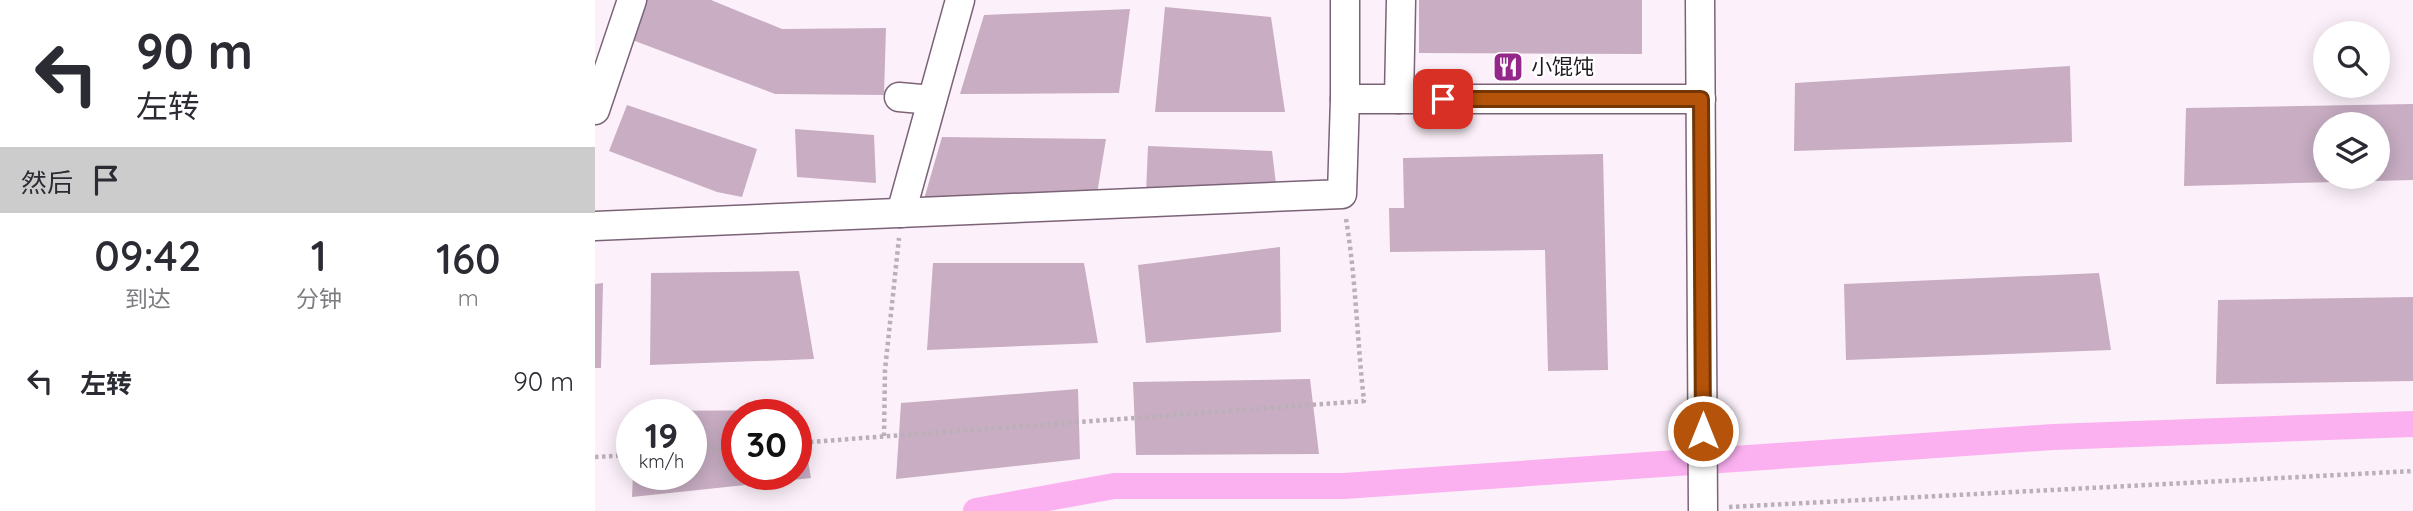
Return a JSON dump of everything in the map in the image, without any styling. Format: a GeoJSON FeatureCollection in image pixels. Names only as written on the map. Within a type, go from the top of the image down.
{"type":"FeatureCollection","features":[{"type":"Feature","properties":{"kind":"street"},"geometry":{"type":"LineString","coordinates":[[595,110],[632,0]]}},
{"type":"Feature","properties":{"kind":"street"},"geometry":{"type":"LineString","coordinates":[[901,213],[960,0]]}},
{"type":"Feature","properties":{"kind":"street"},"geometry":{"type":"LineString","coordinates":[[595,226],[1342,194],[1345,0]]}},
{"type":"Feature","properties":{"kind":"street"},"geometry":{"type":"LineString","coordinates":[[1399,99],[1401,0]]}},
{"type":"Feature","properties":{"kind":"street"},"geometry":{"type":"LineString","coordinates":[[1700,0],[1703,431],[1716,509]]}},
{"type":"Feature","properties":{"kind":"street"},"geometry":{"type":"LineString","coordinates":[[899,97],[933,100]]}},
{"type":"Feature","properties":{"kind":"street"},"geometry":{"type":"LineString","coordinates":[[1345,99],[1701,99]]}},
{"type":"Feature","properties":{"kind":"path"},"geometry":{"type":"LineString","coordinates":[[812,442],[1364,401],[1353,262],[1342,194]]}},
{"type":"Feature","properties":{"kind":"path"},"geometry":{"type":"LineString","coordinates":[[884,436],[885,370],[901,213]]}},
{"type":"Feature","properties":{"kind":"path"},"geometry":{"type":"LineString","coordinates":[[595,457],[616,456]]}},
{"type":"Feature","properties":{"kind":"path"},"geometry":{"type":"LineString","coordinates":[[1716,509],[2413,471]]}},
{"type":"Feature","properties":{"kind":"building"},"geometry":{"type":"Polygon","coordinates":[[[644,0],[711,0],[782,29],[886,28],[884,95],[775,94],[627,38],[644,0]]]}},
{"type":"Feature","properties":{"kind":"building"},"geometry":{"type":"Polygon","coordinates":[[[1419,0],[1642,0],[1642,54],[1419,53],[1419,0]]]}},
{"type":"Feature","properties":{"kind":"building"},"geometry":{"type":"Polygon","coordinates":[[[1165,7],[1271,17],[1285,112],[1155,112],[1165,7]]]}},
{"type":"Feature","properties":{"kind":"building"},"geometry":{"type":"Polygon","coordinates":[[[1130,9],[1119,93],[960,94],[984,15],[1130,9]]]}},
{"type":"Feature","properties":{"kind":"building"},"geometry":{"type":"Polygon","coordinates":[[[2070,66],[2072,142],[1794,151],[1795,83],[2070,66]]]}},
{"type":"Feature","properties":{"kind":"building"},"geometry":{"type":"Polygon","coordinates":[[[2413,104],[2413,180],[2390,181],[2390,112],[2313,112],[2313,183],[2184,186],[2186,108],[2413,104]]]}},
{"type":"Feature","properties":{"kind":"building"},"geometry":{"type":"Polygon","coordinates":[[[627,105],[757,149],[742,197],[717,192],[609,151],[627,105]]]}},
{"type":"Feature","properties":{"kind":"building"},"geometry":{"type":"Polygon","coordinates":[[[795,129],[874,135],[876,183],[797,177],[795,129]]]}},
{"type":"Feature","properties":{"kind":"building"},"geometry":{"type":"Polygon","coordinates":[[[942,137],[1106,139],[1095,206],[920,213],[942,137]]]}},
{"type":"Feature","properties":{"kind":"building"},"geometry":{"type":"Polygon","coordinates":[[[1148,146],[1272,151],[1279,209],[1145,216],[1148,146]]]}},
{"type":"Feature","properties":{"kind":"building"},"geometry":{"type":"Polygon","coordinates":[[[1603,154],[1608,370],[1548,371],[1545,250],[1390,252],[1389,208],[1404,208],[1403,158],[1603,154]]]}},
{"type":"Feature","properties":{"kind":"building"},"geometry":{"type":"Polygon","coordinates":[[[1280,247],[1281,332],[1146,343],[1138,265],[1280,247]]]}},
{"type":"Feature","properties":{"kind":"building"},"geometry":{"type":"Polygon","coordinates":[[[933,263],[1084,263],[1098,343],[927,350],[933,263]]]}},
{"type":"Feature","properties":{"kind":"building"},"geometry":{"type":"Polygon","coordinates":[[[799,271],[814,359],[650,365],[651,273],[799,271]]]}},
{"type":"Feature","properties":{"kind":"building"},"geometry":{"type":"Polygon","coordinates":[[[2099,273],[2111,350],[1846,360],[1844,284],[2099,273]]]}},
{"type":"Feature","properties":{"kind":"building"},"geometry":{"type":"Polygon","coordinates":[[[603,283],[601,368],[595,368],[595,284],[603,283]]]}},
{"type":"Feature","properties":{"kind":"building"},"geometry":{"type":"Polygon","coordinates":[[[2413,297],[2413,381],[2216,384],[2218,300],[2413,297]]]}},
{"type":"Feature","properties":{"kind":"building"},"geometry":{"type":"Polygon","coordinates":[[[1310,379],[1319,454],[1136,455],[1133,382],[1310,379]]]}},
{"type":"Feature","properties":{"kind":"building"},"geometry":{"type":"Polygon","coordinates":[[[1078,389],[1080,459],[896,479],[901,403],[1078,389]]]}},
{"type":"Feature","properties":{"kind":"building"},"geometry":{"type":"Polygon","coordinates":[[[721,410],[721,488],[707,489],[707,411],[721,410]]]}},
{"type":"Feature","properties":{"kind":"building"},"geometry":{"type":"Polygon","coordinates":[[[632,490],[698,490],[632,497],[632,490]]]}},
{"type":"Feature","properties":{"kind":"waterway"},"geometry":{"type":"LineString","coordinates":[[976,511],[1114,486],[1344,486],[2053,437],[2413,424]]}},
{"type":"Feature","properties":{"kind":"place","name":"小馄饨"},"geometry":{"type":"Point","coordinates":[1508,67]}},
{"type":"Feature","properties":{"kind":"route"},"geometry":{"type":"LineString","coordinates":[[1443,99],[1701,99],[1703,431]]}}]}
